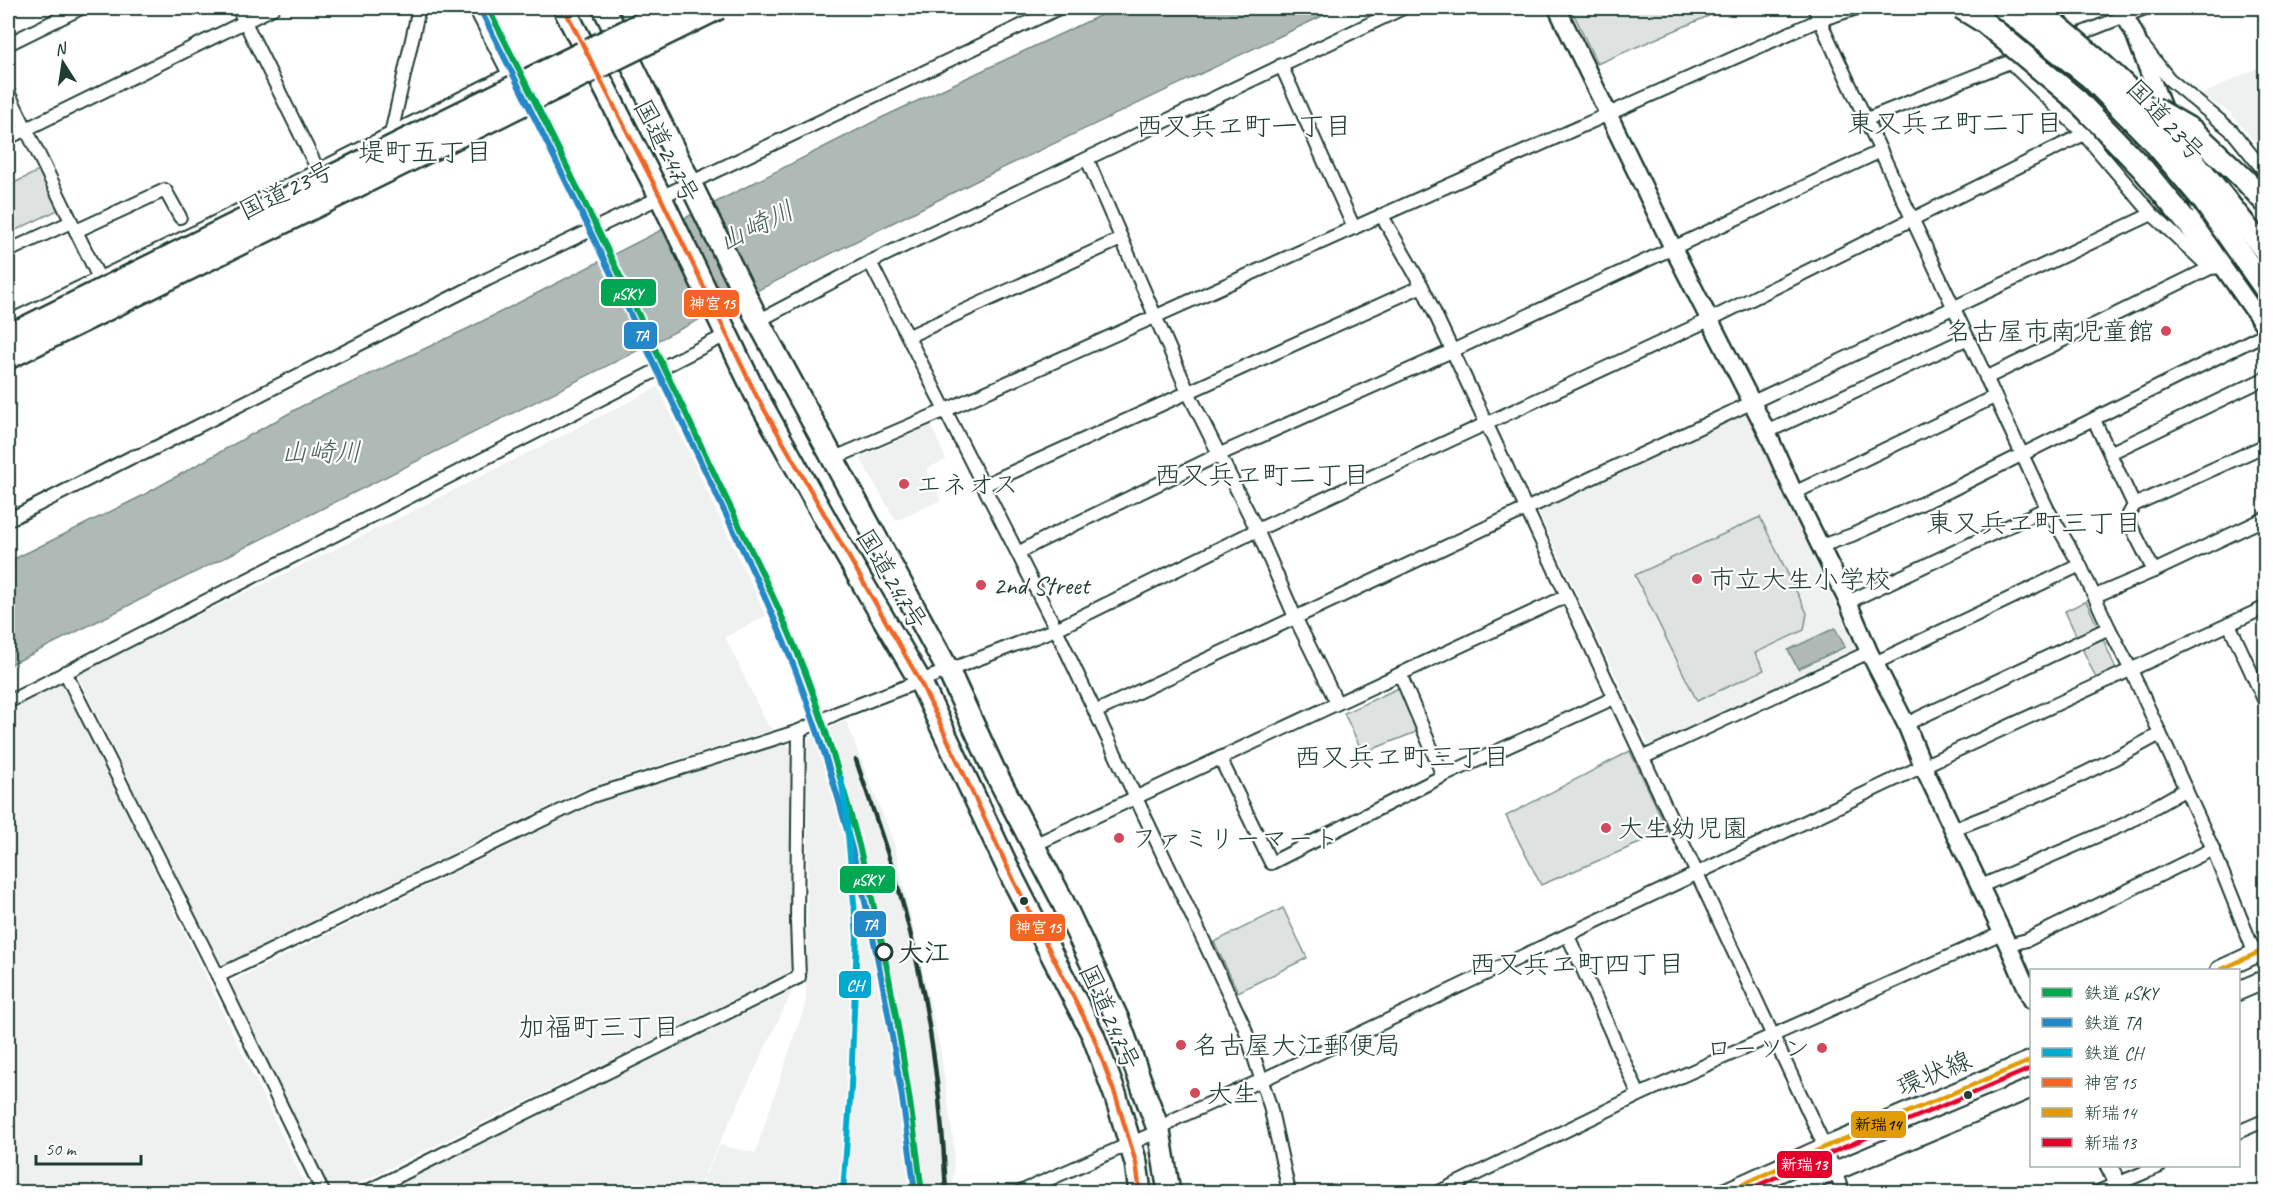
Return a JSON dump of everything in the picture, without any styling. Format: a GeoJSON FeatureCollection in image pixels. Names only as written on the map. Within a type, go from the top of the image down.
{"type":"FeatureCollection","features":[{"type":"Feature","properties":{"kind":"highway","name":"国道247号"},"geometry":{"type":"LineString","coordinates":[[564,8],[665,206],[756,395],[920,681],[1014,881],[1093,1035],[1130,1142],[1140,1192]]}},
{"type":"Feature","properties":{"kind":"highway","name":"国道247号"},"geometry":{"type":"LineString","coordinates":[[604,8],[755,316],[949,672],[993,768],[1034,845],[1119,1022],[1159,1131],[1168,1192]]}},
{"type":"Feature","properties":{"kind":"highway","name":"国道23号"},"geometry":{"type":"LineString","coordinates":[[8,336],[673,8]]}},
{"type":"Feature","properties":{"kind":"highway","name":"国道23号"},"geometry":{"type":"LineString","coordinates":[[8,358],[719,8]]}},
{"type":"Feature","properties":{"kind":"highway"},"geometry":{"type":"LineString","coordinates":[[1961,8],[1984,22],[2077,100],[2143,169],[2217,265]]}},
{"type":"Feature","properties":{"kind":"highway","name":"国道23号"},"geometry":{"type":"LineString","coordinates":[[2004,8],[2090,77],[2153,141],[2203,200],[2265,290]]}},
{"type":"Feature","properties":{"kind":"highway","name":"国道23号"},"geometry":{"type":"LineString","coordinates":[[2035,8],[2091,54],[2138,98],[2206,174],[2265,252]]}},
{"type":"Feature","properties":{"kind":"highway"},"geometry":{"type":"LineString","coordinates":[[2138,98],[2192,130],[2245,180],[2265,203]]}},
{"type":"Feature","properties":{"kind":"main road"},"geometry":{"type":"LineString","coordinates":[[2222,969],[2260,952]]}},
{"type":"Feature","properties":{"kind":"main road"},"geometry":{"type":"LineString","coordinates":[[2240,991],[2265,979]]}},
{"type":"Feature","properties":{"kind":"main road","name":"環状線"},"geometry":{"type":"LineString","coordinates":[[1726,1192],[1825,1147],[2030,1060]]}},
{"type":"Feature","properties":{"kind":"main road","name":"環状線"},"geometry":{"type":"LineString","coordinates":[[1785,1192],[2030,1088]]}},
{"type":"Feature","properties":{"kind":"street"},"geometry":{"type":"LineString","coordinates":[[8,44],[81,8]]}},
{"type":"Feature","properties":{"kind":"street"},"geometry":{"type":"LineString","coordinates":[[238,8],[318,170]]}},
{"type":"Feature","properties":{"kind":"street"},"geometry":{"type":"LineString","coordinates":[[8,138],[273,8]]}},
{"type":"Feature","properties":{"kind":"street"},"geometry":{"type":"LineString","coordinates":[[392,134],[419,8]]}},
{"type":"Feature","properties":{"kind":"street"},"geometry":{"type":"LineString","coordinates":[[8,322],[392,134],[509,74],[475,8]]}},
{"type":"Feature","properties":{"kind":"street"},"geometry":{"type":"LineString","coordinates":[[8,520],[488,279],[665,206],[692,190],[1059,8]]}},
{"type":"Feature","properties":{"kind":"street"},"geometry":{"type":"LineString","coordinates":[[755,316],[1403,8]]}},
{"type":"Feature","properties":{"kind":"street"},"geometry":{"type":"LineString","coordinates":[[1557,8],[1673,248],[1767,432],[1872,657],[1906,724],[1923,766],[1981,886],[2030,998]]}},
{"type":"Feature","properties":{"kind":"street"},"geometry":{"type":"LineString","coordinates":[[1814,8],[2047,508],[2080,565],[2131,670],[2260,952]]}},
{"type":"Feature","properties":{"kind":"street"},"geometry":{"type":"LineString","coordinates":[[832,459],[1819,20],[1857,8]]}},
{"type":"Feature","properties":{"kind":"street"},"geometry":{"type":"LineString","coordinates":[[1867,119],[2010,62],[2124,12],[2145,8]]}},
{"type":"Feature","properties":{"kind":"street"},"geometry":{"type":"LineString","coordinates":[[2124,12],[2135,35],[2217,265]]}},
{"type":"Feature","properties":{"kind":"street"},"geometry":{"type":"LineString","coordinates":[[2135,35],[2169,79],[2232,131],[2265,173]]}},
{"type":"Feature","properties":{"kind":"street"},"geometry":{"type":"LineString","coordinates":[[2010,62],[2084,134],[2152,214],[2217,265],[2265,328]]}},
{"type":"Feature","properties":{"kind":"street"},"geometry":{"type":"LineString","coordinates":[[1281,65],[1354,228]]}},
{"type":"Feature","properties":{"kind":"street"},"geometry":{"type":"LineString","coordinates":[[8,92],[99,279]]}},
{"type":"Feature","properties":{"kind":"street"},"geometry":{"type":"LineString","coordinates":[[218,976],[592,796],[799,731],[920,681],[949,672],[1056,629],[1257,530],[1709,320],[2084,134]]}},
{"type":"Feature","properties":{"kind":"street"},"geometry":{"type":"LineString","coordinates":[[1018,554],[1040,541],[1218,455],[1452,351],[1881,151]]}},
{"type":"Feature","properties":{"kind":"street"},"geometry":{"type":"LineString","coordinates":[[1087,159],[1189,394],[1257,530],[1294,617],[1337,703]]}},
{"type":"Feature","properties":{"kind":"street"},"geometry":{"type":"LineString","coordinates":[[8,251],[165,190],[180,217]]}},
{"type":"Feature","properties":{"kind":"street"},"geometry":{"type":"LineString","coordinates":[[1095,712],[2152,214]]}},
{"type":"Feature","properties":{"kind":"street"},"geometry":{"type":"LineString","coordinates":[[1382,216],[1422,286],[1698,873],[1825,1147],[1843,1192]]}},
{"type":"Feature","properties":{"kind":"street"},"geometry":{"type":"LineString","coordinates":[[909,336],[1121,239]]}},
{"type":"Feature","properties":{"kind":"street"},"geometry":{"type":"LineString","coordinates":[[870,262],[1056,629],[1244,1026],[1270,1106],[1289,1192]]}},
{"type":"Feature","properties":{"kind":"street"},"geometry":{"type":"LineString","coordinates":[[1986,378],[2217,265]]}},
{"type":"Feature","properties":{"kind":"street"},"geometry":{"type":"LineString","coordinates":[[984,485],[1189,394],[1422,286]]}},
{"type":"Feature","properties":{"kind":"street"},"geometry":{"type":"LineString","coordinates":[[8,702],[724,331]]}},
{"type":"Feature","properties":{"kind":"street"},"geometry":{"type":"LineString","coordinates":[[1821,546],[1927,501],[2024,455],[2265,333]]}},
{"type":"Feature","properties":{"kind":"street"},"geometry":{"type":"LineString","coordinates":[[1767,432],[1968,338]]}},
{"type":"Feature","properties":{"kind":"street"},"geometry":{"type":"LineString","coordinates":[[2110,453],[2265,378]]}},
{"type":"Feature","properties":{"kind":"street"},"geometry":{"type":"LineString","coordinates":[[1794,493],[1994,397]]}},
{"type":"Feature","properties":{"kind":"street"},"geometry":{"type":"LineString","coordinates":[[2094,420],[2134,506]]}},
{"type":"Feature","properties":{"kind":"street"},"geometry":{"type":"LineString","coordinates":[[2154,571],[2127,518],[2134,506],[2265,444]]}},
{"type":"Feature","properties":{"kind":"street"},"geometry":{"type":"LineString","coordinates":[[1848,602],[2047,508]]}},
{"type":"Feature","properties":{"kind":"street"},"geometry":{"type":"LineString","coordinates":[[2095,596],[2154,571],[2265,518]]}},
{"type":"Feature","properties":{"kind":"street"},"geometry":{"type":"LineString","coordinates":[[1644,757],[2080,565]]}},
{"type":"Feature","properties":{"kind":"street"},"geometry":{"type":"LineString","coordinates":[[1034,845],[1137,799],[1567,596]]}},
{"type":"Feature","properties":{"kind":"street"},"geometry":{"type":"LineString","coordinates":[[1020,1192],[1159,1131],[1175,1119],[2265,607]]}},
{"type":"Feature","properties":{"kind":"street"},"geometry":{"type":"LineString","coordinates":[[2229,624],[2265,704]]}},
{"type":"Feature","properties":{"kind":"street"},"geometry":{"type":"LineString","coordinates":[[1906,724],[2109,628]]}},
{"type":"Feature","properties":{"kind":"street"},"geometry":{"type":"LineString","coordinates":[[65,672],[218,976],[323,1192]]}},
{"type":"Feature","properties":{"kind":"street"},"geometry":{"type":"LineString","coordinates":[[1400,674],[1443,776]]}},
{"type":"Feature","properties":{"kind":"street"},"geometry":{"type":"LineString","coordinates":[[1220,758],[1270,863],[1443,776],[1614,698]]}},
{"type":"Feature","properties":{"kind":"street"},"geometry":{"type":"LineString","coordinates":[[366,1192],[799,977],[797,922],[799,731]]}},
{"type":"Feature","properties":{"kind":"street"},"geometry":{"type":"LineString","coordinates":[[1954,829],[2002,811],[2116,758],[2160,734]]}},
{"type":"Feature","properties":{"kind":"street"},"geometry":{"type":"LineString","coordinates":[[1981,886],[2125,824],[2186,789]]}},
{"type":"Feature","properties":{"kind":"street"},"geometry":{"type":"LineString","coordinates":[[1439,1192],[1639,1095],[1774,1037],[2005,939],[2027,940],[2213,849]]}},
{"type":"Feature","properties":{"kind":"street"},"geometry":{"type":"LineString","coordinates":[[1568,936],[1639,1095]]}},
{"type":"Feature","properties":{"kind":"street"},"geometry":{"type":"LineString","coordinates":[[2240,1131],[2265,1120]]}},
{"type":"Feature","properties":{"kind":"street"},"geometry":{"type":"LineString","coordinates":[[2110,1167],[2120,1188]]}},
{"type":"Feature","properties":{"kind":"street"},"geometry":{"type":"LineString","coordinates":[[2098,1192],[2120,1188],[2158,1167]]}},
{"type":"Feature","properties":{"kind":"shaded area"},"geometry":{"type":"Polygon","coordinates":[[[1571,8],[1727,8],[1597,64],[1571,8]]]}},
{"type":"Feature","properties":{"kind":"shaded area"},"geometry":{"type":"Polygon","coordinates":[[[2265,64],[2265,154],[2231,113],[2201,95],[2265,64]]]}},
{"type":"Feature","properties":{"kind":"shaded area"},"geometry":{"type":"Polygon","coordinates":[[[40,170],[58,210],[16,230],[8,212],[8,186],[40,170]]]}},
{"type":"Feature","properties":{"kind":"shaded area"},"geometry":{"type":"Polygon","coordinates":[[[658,387],[766,616],[725,637],[767,724],[774,729],[586,788],[225,964],[218,961],[77,674],[389,523],[658,387]]]}},
{"type":"Feature","properties":{"kind":"shaded area","name":"市立大生小学校"},"geometry":{"type":"Polygon","coordinates":[[[1742,414],[1747,415],[1855,646],[1854,652],[1656,745],[1648,744],[1539,513],[1542,508],[1742,414]]]}},
{"type":"Feature","properties":{"kind":"shaded area","name":"エネオス"},"geometry":{"type":"Polygon","coordinates":[[[931,425],[946,460],[926,469],[941,500],[896,521],[860,458],[931,425]]]}},
{"type":"Feature","properties":{"kind":"shaded area"},"geometry":{"type":"Polygon","coordinates":[[[1760,517],[1807,613],[1804,630],[1755,653],[1764,670],[1697,701],[1635,575],[1760,517]]]}},
{"type":"Feature","properties":{"kind":"shaded area"},"geometry":{"type":"Polygon","coordinates":[[[2086,601],[2097,625],[2095,631],[2078,639],[2065,611],[2086,601]]]}},
{"type":"Feature","properties":{"kind":"shaded area"},"geometry":{"type":"Polygon","coordinates":[[[2103,639],[2116,669],[2096,678],[2082,648],[2103,639]]]}},
{"type":"Feature","properties":{"kind":"shaded area"},"geometry":{"type":"Polygon","coordinates":[[[61,681],[68,690],[309,1192],[8,1192],[8,708],[61,681]]]}},
{"type":"Feature","properties":{"kind":"shaded area"},"geometry":{"type":"Polygon","coordinates":[[[1403,686],[1421,730],[1363,753],[1344,713],[1403,686]]]}},
{"type":"Feature","properties":{"kind":"shaded area"},"geometry":{"type":"Polygon","coordinates":[[[846,721],[894,843],[940,1048],[954,1146],[953,1192],[697,1192],[720,1145],[755,1153],[806,1002],[807,744],[813,735],[846,721]]]}},
{"type":"Feature","properties":{"kind":"shaded area"},"geometry":{"type":"Polygon","coordinates":[[[785,744],[790,747],[791,968],[787,974],[340,1192],[332,1192],[231,987],[233,981],[594,804],[785,744]]]}},
{"type":"Feature","properties":{"kind":"shaded area"},"geometry":{"type":"Polygon","coordinates":[[[1630,751],[1668,831],[1541,885],[1506,816],[1630,751]]]}},
{"type":"Feature","properties":{"kind":"shaded area"},"geometry":{"type":"Polygon","coordinates":[[[1283,908],[1307,958],[1238,992],[1214,942],[1283,908]]]}},
{"type":"Feature","properties":{"kind":"shaded area"},"geometry":{"type":"Polygon","coordinates":[[[793,990],[696,1192],[377,1192],[793,990]]]}},
{"type":"Feature","properties":{"kind":"water","name":"山崎川"},"geometry":{"type":"Polygon","coordinates":[[[1116,8],[1339,8],[990,174],[8,666],[8,562],[140,497],[302,406],[469,328],[881,118],[1116,8]]]}},
{"type":"Feature","properties":{"kind":"water"},"geometry":{"type":"Polygon","coordinates":[[[1835,628],[1845,647],[1798,669],[1788,650],[1835,628]]]}},
{"type":"Feature","properties":{"kind":"railway"},"geometry":{"type":"LineString","coordinates":[[856,760],[900,893],[921,981],[938,1086],[946,1192]]}},
{"type":"Feature","properties":{"kind":"rail line","name":"μSKY"},"geometry":{"type":"LineString","coordinates":[[488,8],[598,231],[762,574],[802,663],[833,755],[867,878],[894,1003],[922,1192]]}},
{"type":"Feature","properties":{"kind":"rail line","name":"TA"},"geometry":{"type":"LineString","coordinates":[[481,11],[592,234],[741,546],[794,665],[826,757],[860,879],[897,1066],[915,1192]]}},
{"type":"Feature","properties":{"kind":"rail line","name":"CH"},"geometry":{"type":"LineString","coordinates":[[841,778],[857,937],[851,1087],[843,1192]]}},
{"type":"Feature","properties":{"kind":"transit line","name":"神宮15"},"geometry":{"type":"LineString","coordinates":[[564,8],[661,198],[756,395],[920,681],[1014,881],[1093,1035],[1116,1097],[1136,1163],[1140,1192]]}},
{"type":"Feature","properties":{"kind":"transit line","name":"新瑞14"},"geometry":{"type":"LineString","coordinates":[[2222,969],[2266,949]]}},
{"type":"Feature","properties":{"kind":"transit line","name":"新瑞14"},"geometry":{"type":"LineString","coordinates":[[1726,1192],[1825,1147],[2030,1061]]}},
{"type":"Feature","properties":{"kind":"transit line","name":"新瑞13"},"geometry":{"type":"LineString","coordinates":[[1743,1192],[2030,1069]]}},
{"type":"Feature","properties":{"kind":"place","name":"名古屋市南児童館"},"geometry":{"type":"Point","coordinates":[2166,331]}},
{"type":"Feature","properties":{"kind":"place","name":"エネオス"},"geometry":{"type":"Point","coordinates":[904,484]}},
{"type":"Feature","properties":{"kind":"place","name":"市立大生小学校"},"geometry":{"type":"Point","coordinates":[1697,579]}},
{"type":"Feature","properties":{"kind":"place","name":"2nd Street"},"geometry":{"type":"Point","coordinates":[981,585]}},
{"type":"Feature","properties":{"kind":"place","name":"大生幼児園"},"geometry":{"type":"Point","coordinates":[1606,828]}},
{"type":"Feature","properties":{"kind":"place","name":"ファミリーマート"},"geometry":{"type":"Point","coordinates":[1119,838]}},
{"type":"Feature","properties":{"kind":"place","name":"大江"},"geometry":{"type":"Point","coordinates":[884,952]}},
{"type":"Feature","properties":{"kind":"place","name":"名古屋大江郵便局"},"geometry":{"type":"Point","coordinates":[1181,1045]}},
{"type":"Feature","properties":{"kind":"place","name":"ローソン"},"geometry":{"type":"Point","coordinates":[1822,1048]}},
{"type":"Feature","properties":{"kind":"place","name":"大生"},"geometry":{"type":"Point","coordinates":[1195,1093]}},
{"type":"Feature","properties":{"kind":"district","name":"東又兵ヱ町二丁目"},"geometry":{"type":"Point","coordinates":[1955,123]}},
{"type":"Feature","properties":{"kind":"district","name":"西又兵ヱ町一丁目"},"geometry":{"type":"Point","coordinates":[1244,126]}},
{"type":"Feature","properties":{"kind":"district","name":"堤町五丁目"},"geometry":{"type":"Point","coordinates":[425,152]}},
{"type":"Feature","properties":{"kind":"district","name":"西又兵ヱ町二丁目"},"geometry":{"type":"Point","coordinates":[1262,475]}},
{"type":"Feature","properties":{"kind":"district","name":"東又兵ヱ町三丁目"},"geometry":{"type":"Point","coordinates":[2034,523]}},
{"type":"Feature","properties":{"kind":"district","name":"西又兵ヱ町三丁目"},"geometry":{"type":"Point","coordinates":[1402,757]}},
{"type":"Feature","properties":{"kind":"district","name":"西又兵ヱ町四丁目"},"geometry":{"type":"Point","coordinates":[1577,964]}},
{"type":"Feature","properties":{"kind":"district","name":"加福町三丁目"},"geometry":{"type":"Point","coordinates":[599,1027]}}]}
